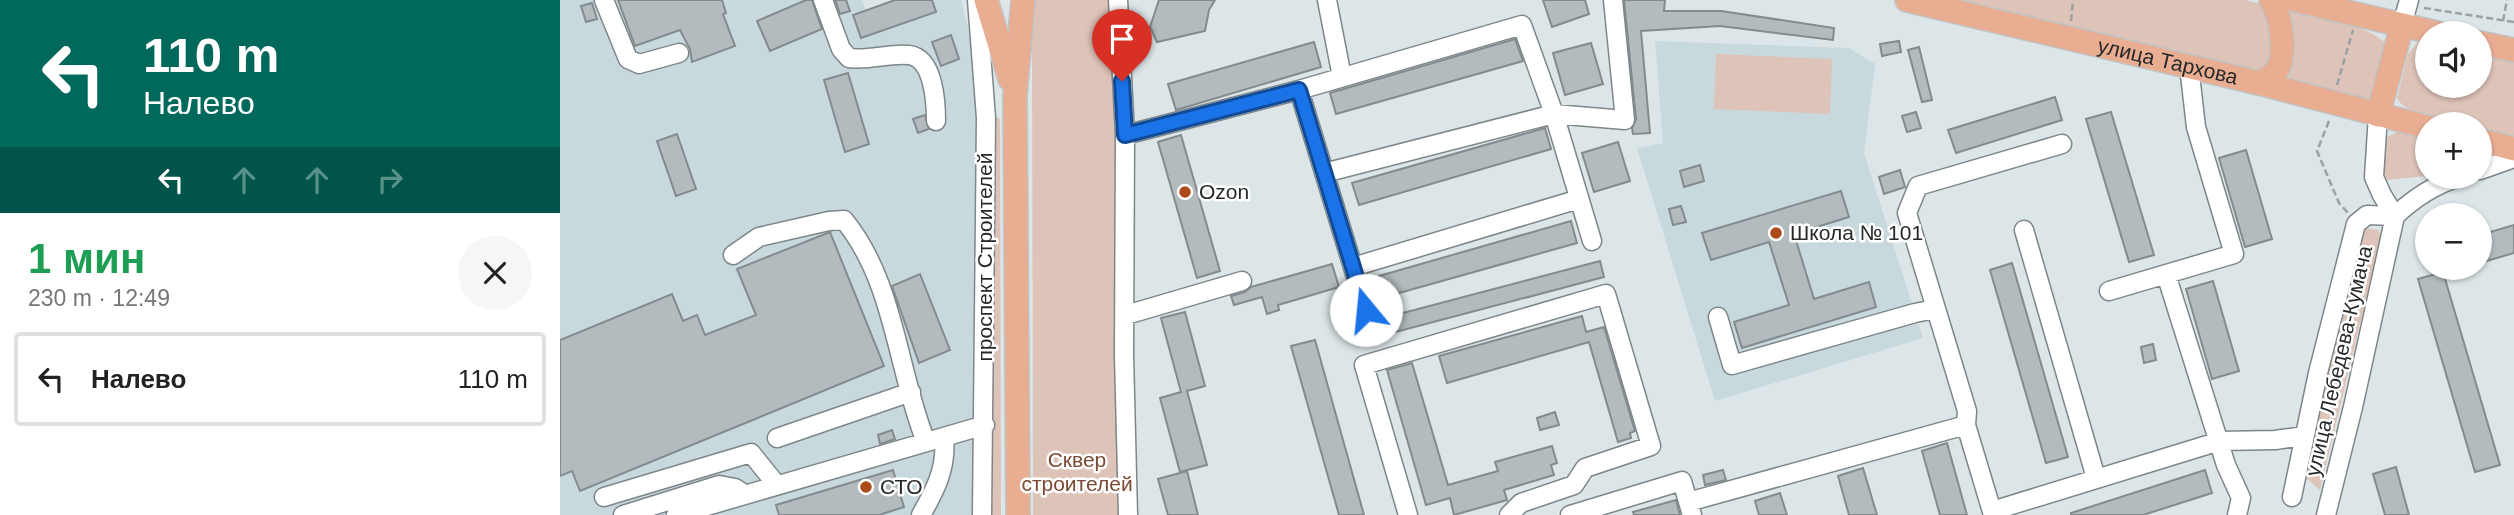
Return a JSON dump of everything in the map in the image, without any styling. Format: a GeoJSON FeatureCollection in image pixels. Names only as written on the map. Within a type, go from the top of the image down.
{"type":"FeatureCollection","features":[{"type":"Feature","properties":{"kind":"main road","name":"проспект Строителей"},"geometry":{"type":"LineString","coordinates":[[986,0],[1015,96]]}},
{"type":"Feature","properties":{"kind":"main road","name":"проспект Строителей"},"geometry":{"type":"LineString","coordinates":[[1018,515],[1015,96],[1023,0]]}},
{"type":"Feature","properties":{"kind":"main road","name":"улица Тархова"},"geometry":{"type":"LineString","coordinates":[[1907,0],[2259,83],[2415,124]]}},
{"type":"Feature","properties":{"kind":"main road"},"geometry":{"type":"LineString","coordinates":[[2259,83],[2278,68],[2281,56],[2279,14],[2271,0]]}},
{"type":"Feature","properties":{"kind":"main road"},"geometry":{"type":"LineString","coordinates":[[2303,1],[2406,10],[2421,21]]}},
{"type":"Feature","properties":{"kind":"main road"},"geometry":{"type":"LineString","coordinates":[[2378,115],[2406,10]]}},
{"type":"Feature","properties":{"kind":"main road"},"geometry":{"type":"LineString","coordinates":[[2492,45],[2514,50]]}},
{"type":"Feature","properties":{"kind":"main road"},"geometry":{"type":"LineString","coordinates":[[2492,143],[2514,149]]}},
{"type":"Feature","properties":{"kind":"street"},"geometry":{"type":"LineString","coordinates":[[604,0],[628,59],[639,64],[679,53]]}},
{"type":"Feature","properties":{"kind":"street"},"geometry":{"type":"LineString","coordinates":[[823,0],[842,49],[849,58],[860,60],[911,55],[919,59],[927,68],[936,98],[936,121]]}},
{"type":"Feature","properties":{"kind":"street","name":"проспект Строителей"},"geometry":{"type":"LineString","coordinates":[[977,0],[986,118],[982,515]]}},
{"type":"Feature","properties":{"kind":"street"},"geometry":{"type":"LineString","coordinates":[[1118,0],[1125,135],[1124,355],[1128,515]]}},
{"type":"Feature","properties":{"kind":"street"},"geometry":{"type":"LineString","coordinates":[[1327,0],[1342,77]]}},
{"type":"Feature","properties":{"kind":"street"},"geometry":{"type":"LineString","coordinates":[[1324,173],[1554,114],[1625,120],[1613,0]]}},
{"type":"Feature","properties":{"kind":"street"},"geometry":{"type":"LineString","coordinates":[[1125,135],[1299,90],[1522,25],[1554,114],[1592,240]]}},
{"type":"Feature","properties":{"kind":"street"},"geometry":{"type":"LineString","coordinates":[[2109,291],[2234,254],[2196,127],[2189,66]]}},
{"type":"Feature","properties":{"kind":"street"},"geometry":{"type":"LineString","coordinates":[[1299,90],[1366,310]]}},
{"type":"Feature","properties":{"kind":"street"},"geometry":{"type":"LineString","coordinates":[[2378,115],[2374,177],[2395,216]]}},
{"type":"Feature","properties":{"kind":"street"},"geometry":{"type":"LineString","coordinates":[[2062,144],[1918,186],[1907,213],[1967,411],[1966,425],[1993,513],[2096,478],[2220,441],[2275,440],[2304,436]]}},
{"type":"Feature","properties":{"kind":"street"},"geometry":{"type":"LineString","coordinates":[[2492,166],[2514,158]]}},
{"type":"Feature","properties":{"kind":"street"},"geometry":{"type":"LineString","coordinates":[[2292,497],[2304,436],[2356,224],[2367,215],[2395,216],[2430,189]]}},
{"type":"Feature","properties":{"kind":"street"},"geometry":{"type":"LineString","coordinates":[[1353,267],[1579,199]]}},
{"type":"Feature","properties":{"kind":"street","name":"улица Лебедева-Кумача"},"geometry":{"type":"LineString","coordinates":[[2326,515],[2395,216]]}},
{"type":"Feature","properties":{"kind":"street"},"geometry":{"type":"LineString","coordinates":[[733,255],[759,237],[829,221],[844,220],[859,239],[874,271],[904,361],[919,424],[935,439],[946,455],[934,493],[920,515]]}},
{"type":"Feature","properties":{"kind":"street"},"geometry":{"type":"LineString","coordinates":[[2024,230],[2096,478]]}},
{"type":"Feature","properties":{"kind":"street"},"geometry":{"type":"LineString","coordinates":[[2166,274],[2226,465],[2241,498],[2237,515]]}},
{"type":"Feature","properties":{"kind":"street"},"geometry":{"type":"LineString","coordinates":[[1126,315],[1242,281]]}},
{"type":"Feature","properties":{"kind":"street"},"geometry":{"type":"LineString","coordinates":[[1408,515],[1364,365],[1606,294],[1651,446],[1585,468],[1574,485],[1521,503],[1509,515]]}},
{"type":"Feature","properties":{"kind":"street"},"geometry":{"type":"LineString","coordinates":[[1717,317],[1731,365],[1915,313],[1935,310]]}},
{"type":"Feature","properties":{"kind":"street"},"geometry":{"type":"LineString","coordinates":[[777,438],[911,392]]}},
{"type":"Feature","properties":{"kind":"street"},"geometry":{"type":"LineString","coordinates":[[676,515],[985,425]]}},
{"type":"Feature","properties":{"kind":"street"},"geometry":{"type":"LineString","coordinates":[[1570,515],[1682,481],[1690,508],[1966,425]]}},
{"type":"Feature","properties":{"kind":"street"},"geometry":{"type":"LineString","coordinates":[[604,497],[751,453],[776,484]]}},
{"type":"Feature","properties":{"kind":"street"},"geometry":{"type":"LineString","coordinates":[[623,515],[719,485],[735,488],[744,494]]}},
{"type":"Feature","properties":{"kind":"path"},"geometry":{"type":"LineString","coordinates":[[2071,27],[2073,0]]}},
{"type":"Feature","properties":{"kind":"path"},"geometry":{"type":"LineString","coordinates":[[2503,21],[2507,0]]}},
{"type":"Feature","properties":{"kind":"path"},"geometry":{"type":"LineString","coordinates":[[2406,10],[2514,22]]}},
{"type":"Feature","properties":{"kind":"path"},"geometry":{"type":"LineString","coordinates":[[2335,93],[2354,27]]}},
{"type":"Feature","properties":{"kind":"path"},"geometry":{"type":"LineString","coordinates":[[2330,118],[2317,151],[2339,203],[2356,224]]}},
{"type":"Feature","properties":{"kind":"shaded area"},"geometry":{"type":"Polygon","coordinates":[[[560,0],[862,0],[868,15],[917,0],[961,0],[975,56],[978,94],[977,515],[560,515],[560,0]]]}},
{"type":"Feature","properties":{"kind":"shaded area","name":"Школа № 101"},"geometry":{"type":"Polygon","coordinates":[[[1655,41],[1849,48],[1875,64],[1864,153],[1923,338],[1715,401],[1637,148],[1663,143],[1655,41]]]}},
{"type":"Feature","properties":{"kind":"green space","name":"Cквер cтроителей"},"geometry":{"type":"Polygon","coordinates":[[[1036,0],[1110,0],[1117,136],[1120,515],[1033,515],[1032,13],[1036,0]]]}},
{"type":"Feature","properties":{"kind":"green space"},"geometry":{"type":"Polygon","coordinates":[[[1953,0],[2245,0],[2265,5],[2278,51],[2264,70],[2253,71],[1953,0]]]}},
{"type":"Feature","properties":{"kind":"green space"},"geometry":{"type":"Polygon","coordinates":[[[2290,12],[2357,27],[2369,32],[2389,47],[2373,97],[2363,100],[2293,84],[2285,70],[2284,13],[2290,12]]]}},
{"type":"Feature","properties":{"kind":"green space"},"geometry":{"type":"Polygon","coordinates":[[[2415,46],[2415,98],[2492,98],[2492,54],[2514,59],[2514,138],[2492,132],[2492,112],[2417,112],[2402,104],[2397,98],[2408,54],[2415,46]]]}},
{"type":"Feature","properties":{"kind":"green space"},"geometry":{"type":"Polygon","coordinates":[[[1716,54],[1832,59],[1830,114],[1714,109],[1716,54]]]}},
{"type":"Feature","properties":{"kind":"green space"},"geometry":{"type":"Polygon","coordinates":[[[991,118],[1000,119],[1001,515],[991,515],[991,118]]]}},
{"type":"Feature","properties":{"kind":"green space"},"geometry":{"type":"Polygon","coordinates":[[[2397,132],[2415,136],[2415,177],[2387,180],[2381,177],[2378,166],[2385,138],[2397,132]]]}},
{"type":"Feature","properties":{"kind":"green space"},"geometry":{"type":"Polygon","coordinates":[[[2359,230],[2378,230],[2381,236],[2320,490],[2304,476],[2359,230]]]}},
{"type":"Feature","properties":{"kind":"building"},"geometry":{"type":"Polygon","coordinates":[[[618,0],[722,0],[726,13],[723,14],[735,46],[692,62],[690,49],[680,30],[635,46],[618,0]]]}},
{"type":"Feature","properties":{"kind":"building"},"geometry":{"type":"Polygon","coordinates":[[[806,0],[812,0],[822,29],[770,51],[757,21],[806,0]]]}},
{"type":"Feature","properties":{"kind":"building"},"geometry":{"type":"Polygon","coordinates":[[[835,0],[846,0],[850,11],[840,14],[835,0]]]}},
{"type":"Feature","properties":{"kind":"building"},"geometry":{"type":"Polygon","coordinates":[[[895,0],[932,0],[936,12],[861,38],[853,15],[895,0]]]}},
{"type":"Feature","properties":{"kind":"building"},"geometry":{"type":"Polygon","coordinates":[[[1159,0],[1215,0],[1209,10],[1205,31],[1157,42],[1150,27],[1159,0]]]}},
{"type":"Feature","properties":{"kind":"building"},"geometry":{"type":"Polygon","coordinates":[[[1543,0],[1585,0],[1589,14],[1552,27],[1543,0]]]}},
{"type":"Feature","properties":{"kind":"building"},"geometry":{"type":"Polygon","coordinates":[[[1624,0],[1665,0],[1664,11],[1721,11],[1834,28],[1833,40],[1720,26],[1641,31],[1650,133],[1633,134],[1632,128],[1636,119],[1624,0]]]}},
{"type":"Feature","properties":{"kind":"building"},"geometry":{"type":"Polygon","coordinates":[[[592,3],[597,19],[586,22],[581,6],[592,3]]]}},
{"type":"Feature","properties":{"kind":"building"},"geometry":{"type":"Polygon","coordinates":[[[951,35],[959,59],[941,66],[932,42],[951,35]]]}},
{"type":"Feature","properties":{"kind":"building"},"geometry":{"type":"Polygon","coordinates":[[[1515,39],[1523,61],[1336,114],[1330,93],[1515,39]]]}},
{"type":"Feature","properties":{"kind":"building"},"geometry":{"type":"Polygon","coordinates":[[[1899,41],[1901,52],[1882,56],[1880,44],[1899,41]]]}},
{"type":"Feature","properties":{"kind":"building"},"geometry":{"type":"Polygon","coordinates":[[[1314,42],[1321,67],[1176,110],[1168,84],[1314,42]]]}},
{"type":"Feature","properties":{"kind":"building"},"geometry":{"type":"Polygon","coordinates":[[[1591,43],[1603,84],[1565,95],[1553,53],[1591,43]]]}},
{"type":"Feature","properties":{"kind":"building"},"geometry":{"type":"Polygon","coordinates":[[[1919,47],[1932,100],[1922,102],[1908,50],[1919,47]]]}},
{"type":"Feature","properties":{"kind":"building"},"geometry":{"type":"Polygon","coordinates":[[[848,73],[869,144],[845,152],[824,80],[848,73]]]}},
{"type":"Feature","properties":{"kind":"building"},"geometry":{"type":"Polygon","coordinates":[[[2055,97],[2062,120],[1956,153],[1948,130],[2055,97]]]}},
{"type":"Feature","properties":{"kind":"building"},"geometry":{"type":"Polygon","coordinates":[[[1916,112],[1921,128],[1907,132],[1902,116],[1916,112]]]}},
{"type":"Feature","properties":{"kind":"building"},"geometry":{"type":"Polygon","coordinates":[[[2111,112],[2154,255],[2129,262],[2086,119],[2111,112]]]}},
{"type":"Feature","properties":{"kind":"building"},"geometry":{"type":"Polygon","coordinates":[[[925,115],[929,129],[918,133],[913,119],[925,115]]]}},
{"type":"Feature","properties":{"kind":"building"},"geometry":{"type":"Polygon","coordinates":[[[1545,128],[1551,149],[1359,205],[1352,183],[1545,128]]]}},
{"type":"Feature","properties":{"kind":"building"},"geometry":{"type":"Polygon","coordinates":[[[677,134],[696,189],[676,196],[657,141],[677,134]]]}},
{"type":"Feature","properties":{"kind":"building"},"geometry":{"type":"Polygon","coordinates":[[[1181,135],[1220,271],[1197,278],[1158,142],[1181,135]]]}},
{"type":"Feature","properties":{"kind":"building"},"geometry":{"type":"Polygon","coordinates":[[[1618,142],[1630,181],[1594,192],[1582,153],[1618,142]]]}},
{"type":"Feature","properties":{"kind":"building"},"geometry":{"type":"Polygon","coordinates":[[[2246,150],[2272,239],[2245,247],[2219,158],[2246,150]]]}},
{"type":"Feature","properties":{"kind":"building"},"geometry":{"type":"Polygon","coordinates":[[[1700,165],[1704,181],[1684,187],[1680,171],[1700,165]]]}},
{"type":"Feature","properties":{"kind":"building"},"geometry":{"type":"Polygon","coordinates":[[[1900,170],[1905,187],[1884,194],[1879,177],[1900,170]]]}},
{"type":"Feature","properties":{"kind":"building"},"geometry":{"type":"Polygon","coordinates":[[[1841,191],[1849,217],[1794,234],[1814,299],[1869,282],[1876,307],[1742,348],[1734,322],[1789,305],[1769,242],[1711,260],[1702,233],[1841,191]]]}},
{"type":"Feature","properties":{"kind":"building"},"geometry":{"type":"Polygon","coordinates":[[[1681,206],[1686,222],[1673,225],[1669,209],[1681,206]]]}},
{"type":"Feature","properties":{"kind":"building"},"geometry":{"type":"Polygon","coordinates":[[[1571,221],[1577,243],[1385,297],[1379,276],[1571,221]]]}},
{"type":"Feature","properties":{"kind":"building"},"geometry":{"type":"Polygon","coordinates":[[[2514,225],[2514,253],[2492,259],[2492,231],[2514,225]]]}},
{"type":"Feature","properties":{"kind":"building"},"geometry":{"type":"Polygon","coordinates":[[[830,232],[884,366],[580,491],[572,471],[560,476],[560,340],[672,294],[683,321],[697,315],[705,335],[756,315],[737,269],[830,232]]]}},
{"type":"Feature","properties":{"kind":"building"},"geometry":{"type":"Polygon","coordinates":[[[1600,261],[1604,277],[1369,339],[1365,323],[1600,261]]]}},
{"type":"Feature","properties":{"kind":"building"},"geometry":{"type":"Polygon","coordinates":[[[2012,263],[2068,457],[2046,463],[1990,270],[2012,263]]]}},
{"type":"Feature","properties":{"kind":"building"},"geometry":{"type":"Polygon","coordinates":[[[1332,264],[1339,287],[1278,305],[1279,310],[1267,314],[1262,297],[1234,305],[1231,296],[1251,287],[1332,264]]]}},
{"type":"Feature","properties":{"kind":"building"},"geometry":{"type":"Polygon","coordinates":[[[920,274],[950,350],[919,363],[892,286],[920,274]]]}},
{"type":"Feature","properties":{"kind":"building"},"geometry":{"type":"Polygon","coordinates":[[[2418,280],[2445,280],[2500,465],[2475,472],[2418,280]]]}},
{"type":"Feature","properties":{"kind":"building"},"geometry":{"type":"Polygon","coordinates":[[[2213,281],[2239,371],[2212,379],[2186,289],[2213,281]]]}},
{"type":"Feature","properties":{"kind":"building"},"geometry":{"type":"Polygon","coordinates":[[[1185,312],[1205,386],[1187,391],[1207,465],[1180,472],[1160,398],[1181,392],[1161,318],[1185,312]]]}},
{"type":"Feature","properties":{"kind":"building"},"geometry":{"type":"Polygon","coordinates":[[[1582,316],[1586,332],[1604,327],[1635,431],[1630,433],[1631,438],[1618,442],[1589,342],[1447,383],[1439,356],[1582,316]]]}},
{"type":"Feature","properties":{"kind":"building"},"geometry":{"type":"Polygon","coordinates":[[[1315,340],[1364,515],[1339,515],[1291,346],[1315,340]]]}},
{"type":"Feature","properties":{"kind":"building"},"geometry":{"type":"Polygon","coordinates":[[[2153,344],[2156,360],[2144,363],[2141,347],[2153,344]]]}},
{"type":"Feature","properties":{"kind":"building"},"geometry":{"type":"Polygon","coordinates":[[[1412,363],[1448,485],[1498,471],[1495,462],[1552,446],[1557,463],[1551,465],[1554,475],[1504,490],[1507,500],[1454,515],[1450,498],[1426,505],[1387,370],[1412,363]]]}},
{"type":"Feature","properties":{"kind":"building"},"geometry":{"type":"Polygon","coordinates":[[[1555,412],[1559,425],[1540,430],[1537,418],[1555,412]]]}},
{"type":"Feature","properties":{"kind":"building"},"geometry":{"type":"Polygon","coordinates":[[[892,430],[895,439],[880,444],[878,435],[892,430]]]}},
{"type":"Feature","properties":{"kind":"building"},"geometry":{"type":"Polygon","coordinates":[[[1947,443],[1967,515],[1940,515],[1922,451],[1947,443]]]}},
{"type":"Feature","properties":{"kind":"building"},"geometry":{"type":"Polygon","coordinates":[[[2396,467],[2409,515],[2385,515],[2373,474],[2396,467]]]}},
{"type":"Feature","properties":{"kind":"building"},"geometry":{"type":"Polygon","coordinates":[[[1863,468],[1877,515],[1849,515],[1838,476],[1863,468]]]}},
{"type":"Feature","properties":{"kind":"building","name":"СТО"},"geometry":{"type":"Polygon","coordinates":[[[893,470],[904,507],[879,515],[779,515],[776,505],[893,470]]]}},
{"type":"Feature","properties":{"kind":"building"},"geometry":{"type":"Polygon","coordinates":[[[1723,470],[1726,480],[1705,485],[1703,475],[1723,470]]]}},
{"type":"Feature","properties":{"kind":"building"},"geometry":{"type":"Polygon","coordinates":[[[2205,470],[2212,493],[2143,515],[2071,515],[2071,513],[2205,470]]]}},
{"type":"Feature","properties":{"kind":"building"},"geometry":{"type":"Polygon","coordinates":[[[1187,471],[1198,515],[1168,515],[1158,479],[1187,471]]]}},
{"type":"Feature","properties":{"kind":"building"},"geometry":{"type":"Polygon","coordinates":[[[1780,493],[1787,515],[1759,515],[1755,501],[1780,493]]]}},
{"type":"Feature","properties":{"kind":"building"},"geometry":{"type":"Polygon","coordinates":[[[1676,500],[1680,515],[1634,515],[1633,512],[1676,500]]]}},
{"type":"Feature","properties":{"kind":"place","name":"Ozon"},"geometry":{"type":"Point","coordinates":[1185,192]}},
{"type":"Feature","properties":{"kind":"place","name":"Школа № 101"},"geometry":{"type":"Point","coordinates":[1776,233]}},
{"type":"Feature","properties":{"kind":"place","name":"СТО"},"geometry":{"type":"Point","coordinates":[866,487]}},
{"type":"Feature","properties":{"kind":"route"},"geometry":{"type":"LineString","coordinates":[[1122,81],[1125,135],[1299,90],[1366,310]]}}]}
